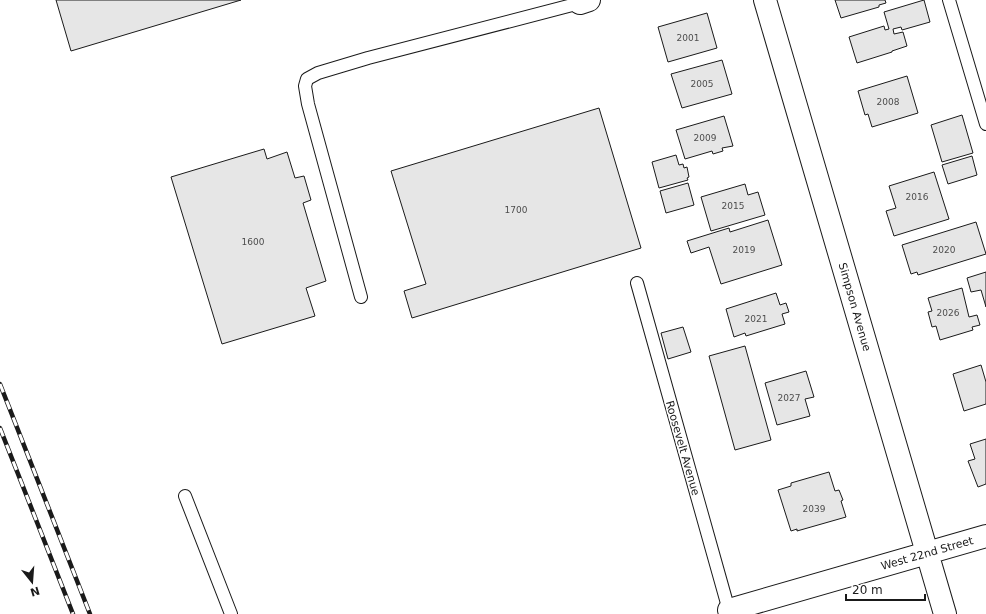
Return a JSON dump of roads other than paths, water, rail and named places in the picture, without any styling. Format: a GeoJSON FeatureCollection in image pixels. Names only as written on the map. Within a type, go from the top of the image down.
{"type":"FeatureCollection","features":[{"type":"Feature","properties":{"kind":"street","name":"Simpson Avenue"},"geometry":{"type":"LineString","coordinates":[[765,0],[945,614]]}},
{"type":"Feature","properties":{"kind":"street","name":"West 22nd Street"},"geometry":{"type":"LineString","coordinates":[[730,612],[986,536]]}},
{"type":"Feature","properties":{"kind":"lane"},"geometry":{"type":"LineString","coordinates":[[949,0],[986,124]]}},
{"type":"Feature","properties":{"kind":"lane"},"geometry":{"type":"LineString","coordinates":[[361,297],[308,104],[305,86],[307,79],[318,73],[368,58],[584,1]]}},
{"type":"Feature","properties":{"kind":"lane","name":"Roosevelt Avenue"},"geometry":{"type":"LineString","coordinates":[[636,283],[730,612]]}},
{"type":"Feature","properties":{"kind":"lane"},"geometry":{"type":"LineString","coordinates":[[185,496],[231,614]]}},
{"type":"Feature","properties":{"kind":"railway"},"geometry":{"type":"LineString","coordinates":[[0,384],[90,614]]}},
{"type":"Feature","properties":{"kind":"railway"},"geometry":{"type":"LineString","coordinates":[[0,428],[73,614]]}}]}
